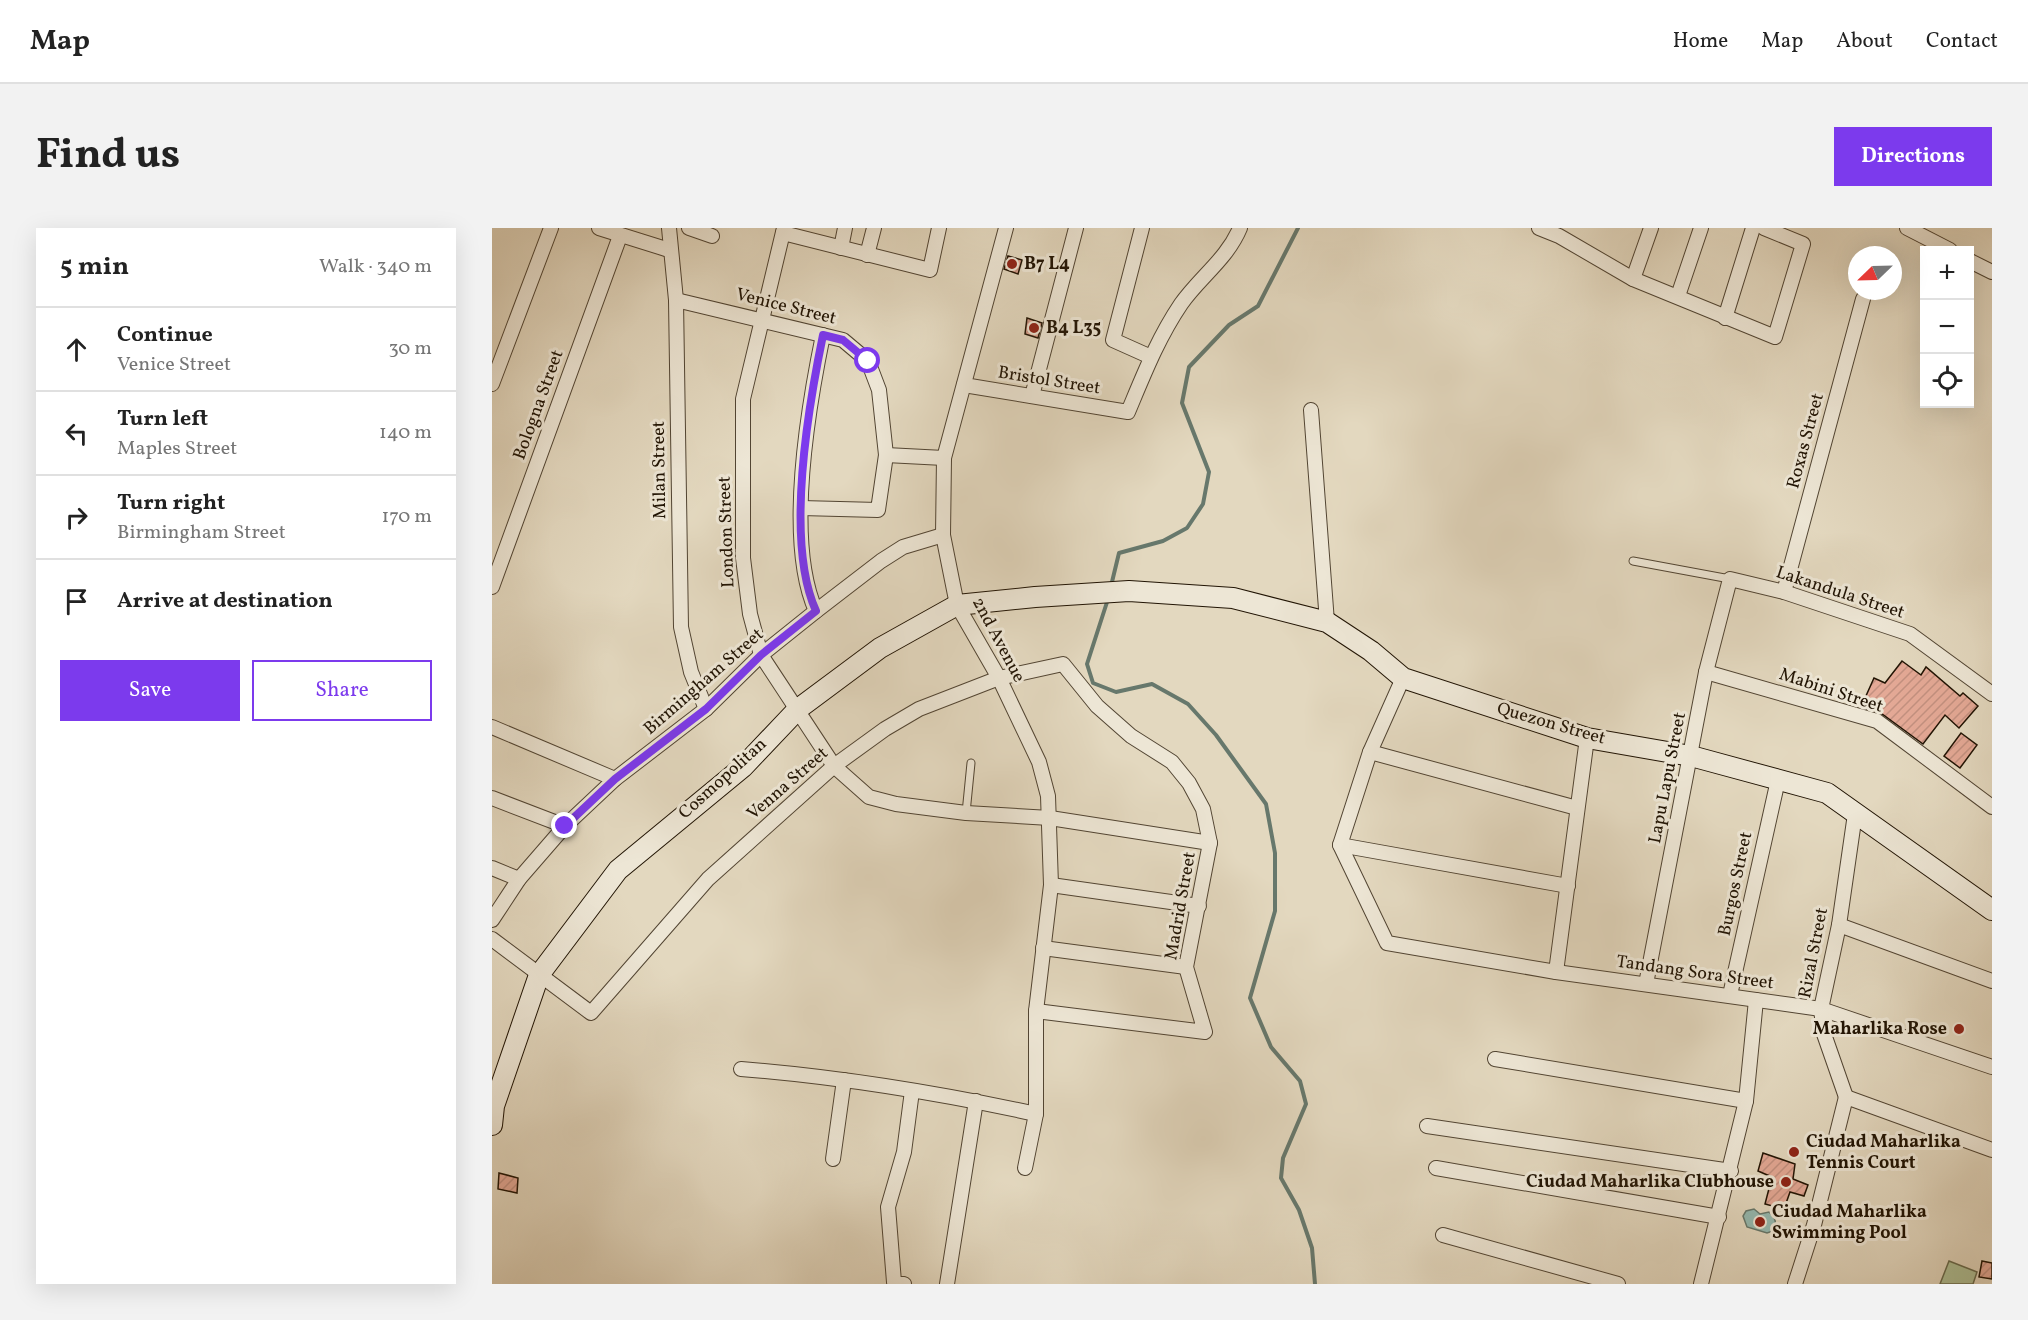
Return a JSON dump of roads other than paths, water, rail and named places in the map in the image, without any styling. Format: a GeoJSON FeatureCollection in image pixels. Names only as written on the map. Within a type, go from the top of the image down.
{"type":"FeatureCollection","features":[{"type":"Feature","properties":{"kind":"street"},"geometry":{"type":"LineString","coordinates":[[492,384],[551,228]]}},
{"type":"Feature","properties":{"kind":"street"},"geometry":{"type":"LineString","coordinates":[[599,228],[669,250]]}},
{"type":"Feature","properties":{"kind":"street","name":"Milan Street"},"geometry":{"type":"LineString","coordinates":[[669,228],[669,250],[676,300],[681,627],[691,672],[706,709]]}},
{"type":"Feature","properties":{"kind":"street"},"geometry":{"type":"LineString","coordinates":[[689,228],[712,236]]}},
{"type":"Feature","properties":{"kind":"street"},"geometry":{"type":"LineString","coordinates":[[841,248],[845,228]]}},
{"type":"Feature","properties":{"kind":"street"},"geometry":{"type":"LineString","coordinates":[[867,255],[874,228]]}},
{"type":"Feature","properties":{"kind":"street"},"geometry":{"type":"LineString","coordinates":[[783,231],[930,270],[939,228]]}},
{"type":"Feature","properties":{"kind":"street","name":"2nd Avenue"},"geometry":{"type":"LineString","coordinates":[[1006,228],[944,458],[943,535],[957,605],[999,678],[1039,762],[1048,796],[1051,885],[1036,1011],[1036,1113],[1026,1168]]}},
{"type":"Feature","properties":{"kind":"street"},"geometry":{"type":"LineString","coordinates":[[1032,396],[1076,228]]}},
{"type":"Feature","properties":{"kind":"street"},"geometry":{"type":"LineString","coordinates":[[1142,228],[1113,340],[1151,357],[1159,339],[1183,302],[1232,246],[1240,228]]}},
{"type":"Feature","properties":{"kind":"street"},"geometry":{"type":"LineString","coordinates":[[1539,228],[1560,232],[1634,279],[1775,337],[1803,244],[1764,228]]}},
{"type":"Feature","properties":{"kind":"street"},"geometry":{"type":"LineString","coordinates":[[1634,279],[1651,228]]}},
{"type":"Feature","properties":{"kind":"street"},"geometry":{"type":"LineString","coordinates":[[1678,296],[1701,228]]}},
{"type":"Feature","properties":{"kind":"street"},"geometry":{"type":"LineString","coordinates":[[1725,318],[1753,228]]}},
{"type":"Feature","properties":{"kind":"street"},"geometry":{"type":"LineString","coordinates":[[1907,228],[1942,246]]}},
{"type":"Feature","properties":{"kind":"street","name":"London Street"},"geometry":{"type":"LineString","coordinates":[[783,231],[743,399],[743,558],[750,614],[761,655],[834,766],[869,797],[896,804],[966,813],[1050,818],[1210,843]]}},
{"type":"Feature","properties":{"kind":"street","name":"Bologna Street"},"geometry":{"type":"LineString","coordinates":[[492,587],[620,236]]}},
{"type":"Feature","properties":{"kind":"street"},"geometry":{"type":"LineString","coordinates":[[1974,263],[1992,272]]}},
{"type":"Feature","properties":{"kind":"street","name":"Venice Street"},"geometry":{"type":"LineString","coordinates":[[676,300],[843,340],[868,361],[879,390],[886,455],[878,510],[801,508]]}},
{"type":"Feature","properties":{"kind":"street","name":"Roxas Street"},"geometry":{"type":"LineString","coordinates":[[1784,592],[1863,300]]}},
{"type":"Feature","properties":{"kind":"street"},"geometry":{"type":"LineString","coordinates":[[816,611],[807,592],[802,560],[801,508],[810,398],[823,335]]}},
{"type":"Feature","properties":{"kind":"street","name":"Bristol Street"},"geometry":{"type":"LineString","coordinates":[[964,385],[1128,412],[1151,357]]}},
{"type":"Feature","properties":{"kind":"street"},"geometry":{"type":"LineString","coordinates":[[1311,410],[1327,622]]}},
{"type":"Feature","properties":{"kind":"street"},"geometry":{"type":"LineString","coordinates":[[886,455],[944,458]]}},
{"type":"Feature","properties":{"kind":"street","name":"Birmingham Street"},"geometry":{"type":"LineString","coordinates":[[492,920],[519,879],[565,826],[615,779],[706,709],[761,655],[816,611],[903,547],[943,535]]}},
{"type":"Feature","properties":{"kind":"street","name":"Lakandula Street"},"geometry":{"type":"LineString","coordinates":[[1730,579],[1784,592],[1910,634],[1992,694]]}},
{"type":"Feature","properties":{"kind":"street","name":"Lapu Lapu Street"},"geometry":{"type":"LineString","coordinates":[[1647,984],[1706,672],[1730,579]]}},
{"type":"Feature","properties":{"kind":"street","name":"Quezon Street"},"geometry":{"type":"LineString","coordinates":[[1092,593],[1129,591],[1233,598],[1327,622],[1371,651],[1403,678],[1587,738],[1690,756],[1827,794],[1992,910]]}},
{"type":"Feature","properties":{"kind":"street","name":"Cosmopolitan"},"geometry":{"type":"LineString","coordinates":[[492,1125],[494,1106],[539,975],[618,870],[743,767],[798,709],[880,648],[957,605],[1092,593]]}},
{"type":"Feature","properties":{"kind":"street","name":"Venna Street"},"geometry":{"type":"LineString","coordinates":[[539,975],[591,1013],[708,879],[834,766],[885,729],[919,709],[999,678],[1063,664]]}},
{"type":"Feature","properties":{"kind":"street","name":"Madrid Street"},"geometry":{"type":"LineString","coordinates":[[1036,1011],[1205,1032],[1186,967],[1210,843],[1203,809],[1189,783],[1172,762],[1131,736],[1097,706],[1063,664]]}},
{"type":"Feature","properties":{"kind":"street","name":"Mabini Street"},"geometry":{"type":"LineString","coordinates":[[1706,672],[1877,721],[1992,807]]}},
{"type":"Feature","properties":{"kind":"street"},"geometry":{"type":"LineString","coordinates":[[1403,678],[1370,752],[1340,845],[1568,886]]}},
{"type":"Feature","properties":{"kind":"street"},"geometry":{"type":"LineString","coordinates":[[492,727],[615,779]]}},
{"type":"Feature","properties":{"kind":"street"},"geometry":{"type":"LineString","coordinates":[[1556,972],[1587,738]]}},
{"type":"Feature","properties":{"kind":"street"},"geometry":{"type":"LineString","coordinates":[[1370,752],[1577,808]]}},
{"type":"Feature","properties":{"kind":"street","name":"Burgos Street"},"geometry":{"type":"LineString","coordinates":[[1730,996],[1778,780]]}},
{"type":"Feature","properties":{"kind":"street"},"geometry":{"type":"LineString","coordinates":[[492,798],[565,826]]}},
{"type":"Feature","properties":{"kind":"street","name":"Rizal Street"},"geometry":{"type":"LineString","coordinates":[[1846,1097],[1824,1034],[1821,1009],[1839,925],[1855,814]]}},
{"type":"Feature","properties":{"kind":"street","name":"Tandang Sora Street"},"geometry":{"type":"LineString","coordinates":[[1340,845],[1387,943],[1556,972],[1821,1009],[1992,1067]]}},
{"type":"Feature","properties":{"kind":"street"},"geometry":{"type":"LineString","coordinates":[[492,868],[519,879]]}},
{"type":"Feature","properties":{"kind":"street"},"geometry":{"type":"LineString","coordinates":[[1051,885],[1199,906]]}},
{"type":"Feature","properties":{"kind":"street"},"geometry":{"type":"LineString","coordinates":[[1839,925],[1992,981]]}},
{"type":"Feature","properties":{"kind":"street"},"geometry":{"type":"LineString","coordinates":[[492,939],[539,975]]}},
{"type":"Feature","properties":{"kind":"street"},"geometry":{"type":"LineString","coordinates":[[1043,948],[1186,967]]}},
{"type":"Feature","properties":{"kind":"street"},"geometry":{"type":"LineString","coordinates":[[1701,1284],[1731,1171],[1746,1101],[1756,1000]]}},
{"type":"Feature","properties":{"kind":"street"},"geometry":{"type":"LineString","coordinates":[[1495,1059],[1746,1101]]}},
{"type":"Feature","properties":{"kind":"street"},"geometry":{"type":"LineString","coordinates":[[741,1069],[912,1090],[1036,1113]]}},
{"type":"Feature","properties":{"kind":"street"},"geometry":{"type":"LineString","coordinates":[[833,1159],[844,1080]]}},
{"type":"Feature","properties":{"kind":"street"},"geometry":{"type":"LineString","coordinates":[[904,1284],[894,1282],[888,1207],[904,1152],[912,1090]]}},
{"type":"Feature","properties":{"kind":"street"},"geometry":{"type":"LineString","coordinates":[[1795,1284],[1814,1225],[1846,1097],[1992,1150]]}},
{"type":"Feature","properties":{"kind":"street"},"geometry":{"type":"LineString","coordinates":[[947,1284],[976,1101]]}},
{"type":"Feature","properties":{"kind":"street"},"geometry":{"type":"LineString","coordinates":[[1427,1126],[1731,1171]]}},
{"type":"Feature","properties":{"kind":"street"},"geometry":{"type":"LineString","coordinates":[[1436,1168],[1719,1217]]}},
{"type":"Feature","properties":{"kind":"street"},"geometry":{"type":"LineString","coordinates":[[1443,1235],[1618,1284]]}},
{"type":"Feature","properties":{"kind":"lane"},"geometry":{"type":"LineString","coordinates":[[1633,561],[1730,579]]}},
{"type":"Feature","properties":{"kind":"lane"},"geometry":{"type":"LineString","coordinates":[[966,813],[971,763]]}},
{"type":"Feature","properties":{"kind":"water","name":"Ciudad Maharlika Swimming Pool"},"geometry":{"type":"Polygon","coordinates":[[[1754,1209],[1760,1214],[1769,1212],[1771,1214],[1775,1221],[1773,1231],[1767,1233],[1747,1227],[1743,1216],[1746,1211],[1754,1209]]]}},
{"type":"Feature","properties":{"kind":"waterway"},"geometry":{"type":"LineString","coordinates":[[1111,586],[1119,553],[1163,541],[1187,528],[1203,504],[1209,472],[1182,403],[1189,367],[1229,325],[1258,306],[1298,228]]}},
{"type":"Feature","properties":{"kind":"waterway"},"geometry":{"type":"LineString","coordinates":[[1108,599],[1087,664],[1093,683],[1116,692],[1152,684],[1188,704],[1216,735],[1266,804],[1275,853],[1275,911],[1250,998],[1271,1047],[1300,1081],[1306,1104],[1283,1158],[1281,1178],[1299,1210],[1312,1248],[1315,1284]]}},
{"type":"Feature","properties":{"kind":"place","name":"B7 L4"},"geometry":{"type":"Point","coordinates":[1012,264]}},
{"type":"Feature","properties":{"kind":"place","name":"B4 L35"},"geometry":{"type":"Point","coordinates":[1034,328]}},
{"type":"Feature","properties":{"kind":"place","name":"Maharlika Rose"},"geometry":{"type":"Point","coordinates":[1959,1029]}},
{"type":"Feature","properties":{"kind":"place","name":"Ciudad Maharlika Tennis Court"},"geometry":{"type":"Point","coordinates":[1794,1152]}},
{"type":"Feature","properties":{"kind":"place","name":"Ciudad Maharlika Clubhouse"},"geometry":{"type":"Point","coordinates":[1786,1182]}},
{"type":"Feature","properties":{"kind":"place","name":"Ciudad Maharlika Swimming Pool"},"geometry":{"type":"Point","coordinates":[1760,1222]}}]}
